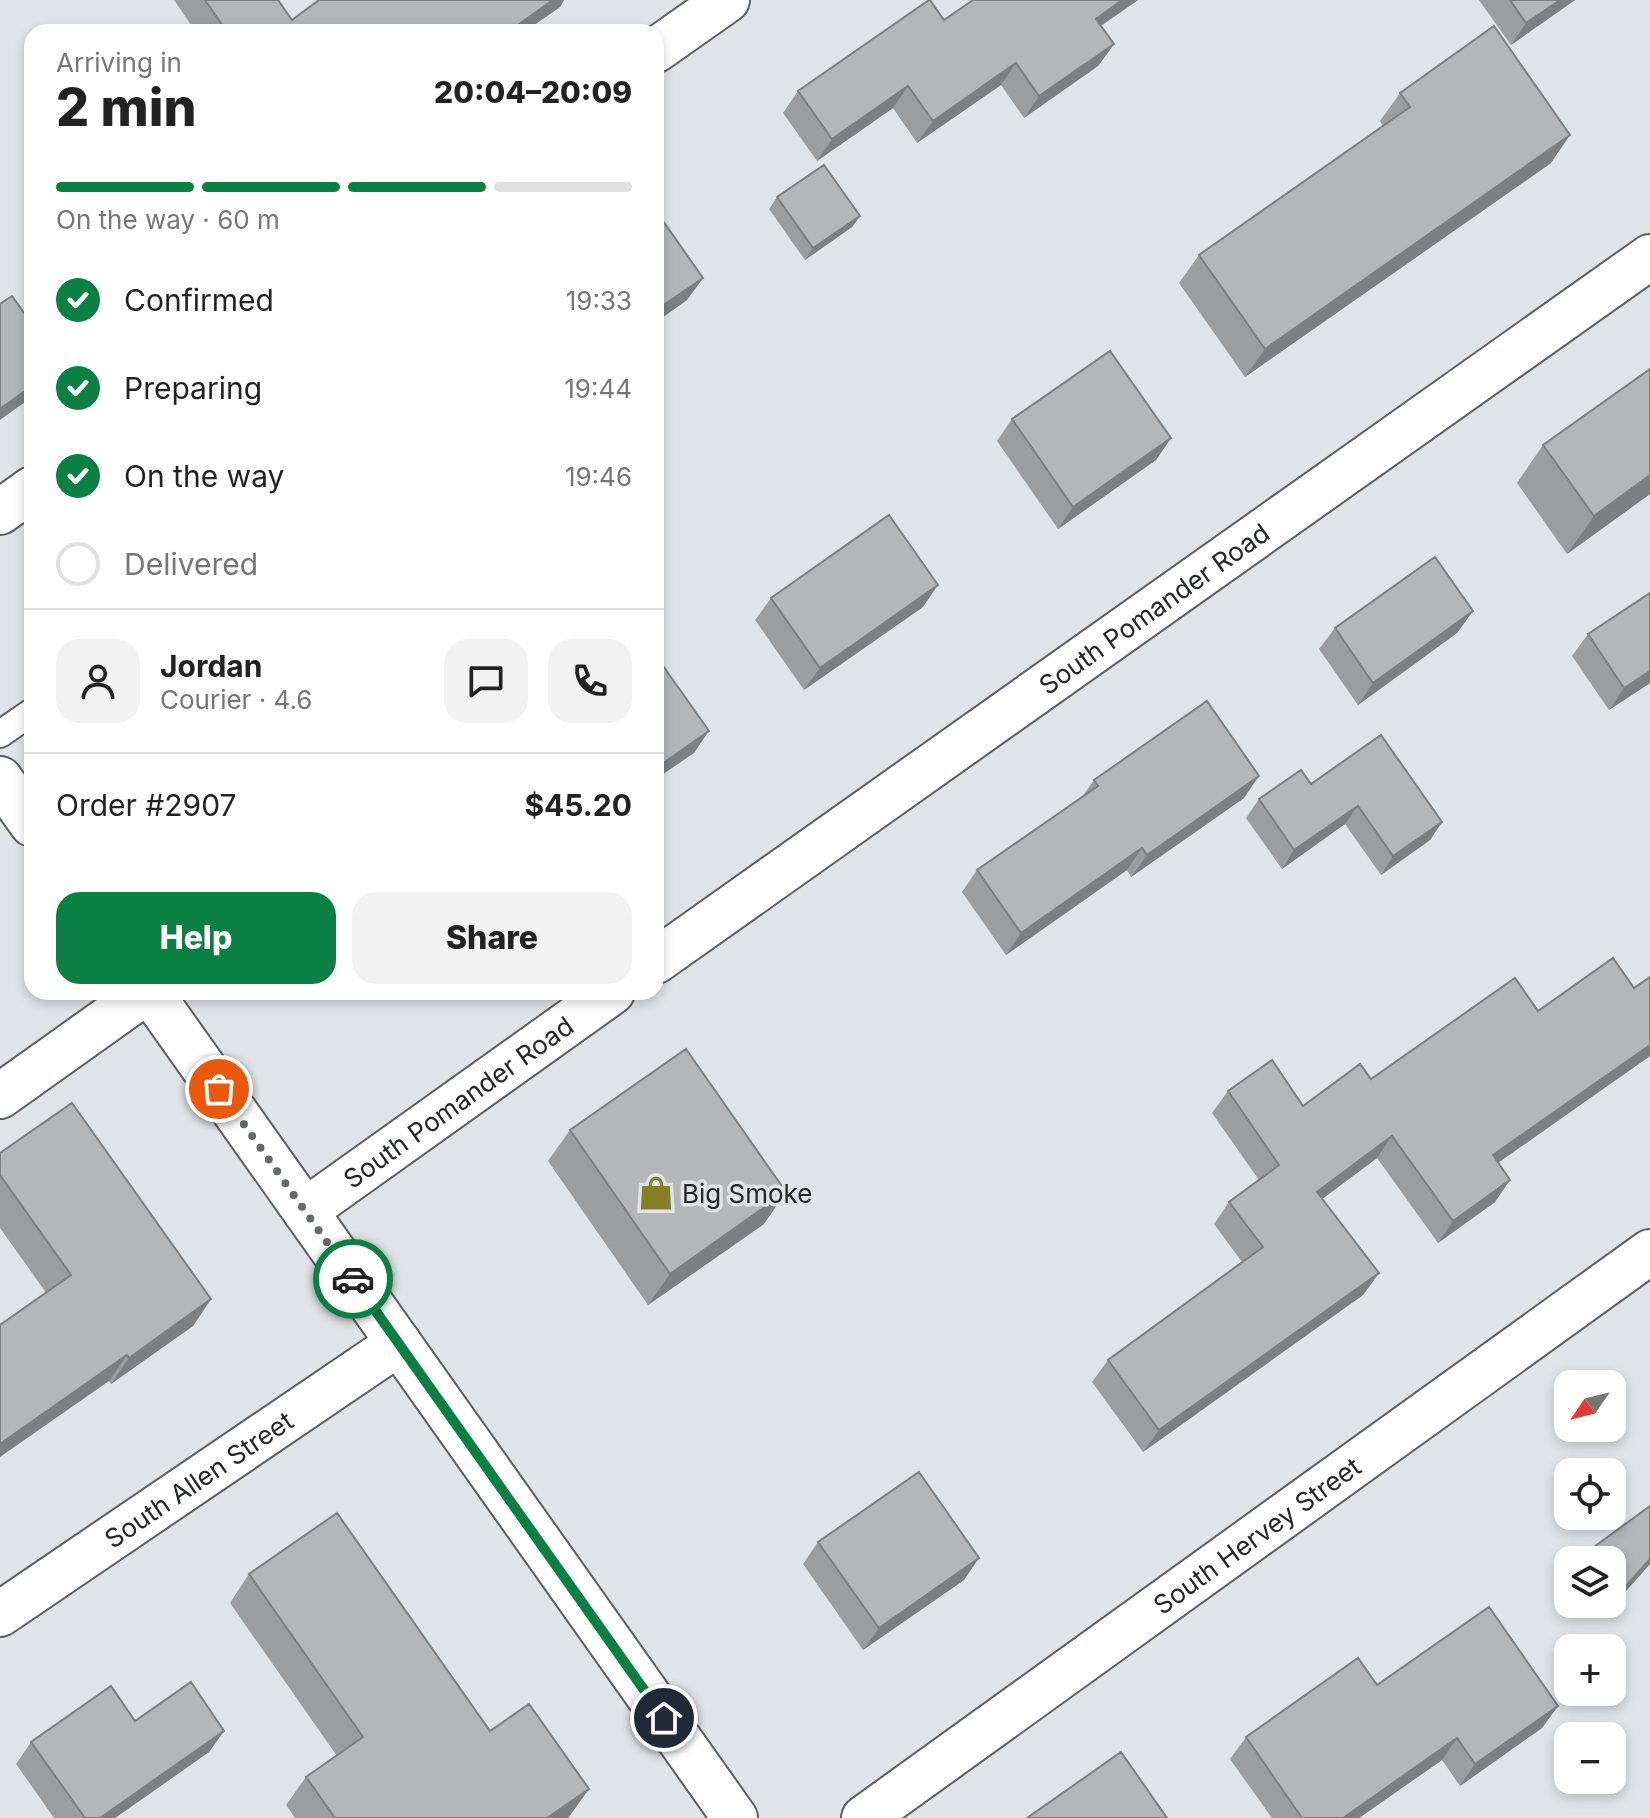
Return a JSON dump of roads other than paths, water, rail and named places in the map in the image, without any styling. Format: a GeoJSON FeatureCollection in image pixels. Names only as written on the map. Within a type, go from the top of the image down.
{"type":"FeatureCollection","features":[{"type":"Feature","properties":{"kind":"street"},"geometry":{"type":"LineString","coordinates":[[664,44],[727,0]]}},
{"type":"Feature","properties":{"kind":"street","name":"South Pomander Road"},"geometry":{"type":"LineString","coordinates":[[664,955],[1650,257]]}},
{"type":"Feature","properties":{"kind":"street"},"geometry":{"type":"LineString","coordinates":[[0,512],[24,495]]}},
{"type":"Feature","properties":{"kind":"street"},"geometry":{"type":"LineString","coordinates":[[0,779],[24,813]]}},
{"type":"Feature","properties":{"kind":"street"},"geometry":{"type":"LineString","coordinates":[[0,1096],[137,1000]]}},
{"type":"Feature","properties":{"kind":"street"},"geometry":{"type":"LineString","coordinates":[[154,1000],[735,1818]]}},
{"type":"Feature","properties":{"kind":"street","name":"South Pomander Road"},"geometry":{"type":"LineString","coordinates":[[305,1211],[601,1000]]}},
{"type":"Feature","properties":{"kind":"street","name":"South Hervey Street"},"geometry":{"type":"LineString","coordinates":[[864,1818],[1650,1252]]}},
{"type":"Feature","properties":{"kind":"street","name":"South Allen Street"},"geometry":{"type":"LineString","coordinates":[[0,1614],[399,1343]]}},
{"type":"Feature","properties":{"kind":"lane"},"geometry":{"type":"LineString","coordinates":[[0,734],[24,718]]}},
{"type":"Feature","properties":{"kind":"place","name":"Big Smoke"},"geometry":{"type":"Point","coordinates":[656,1193]}}]}
